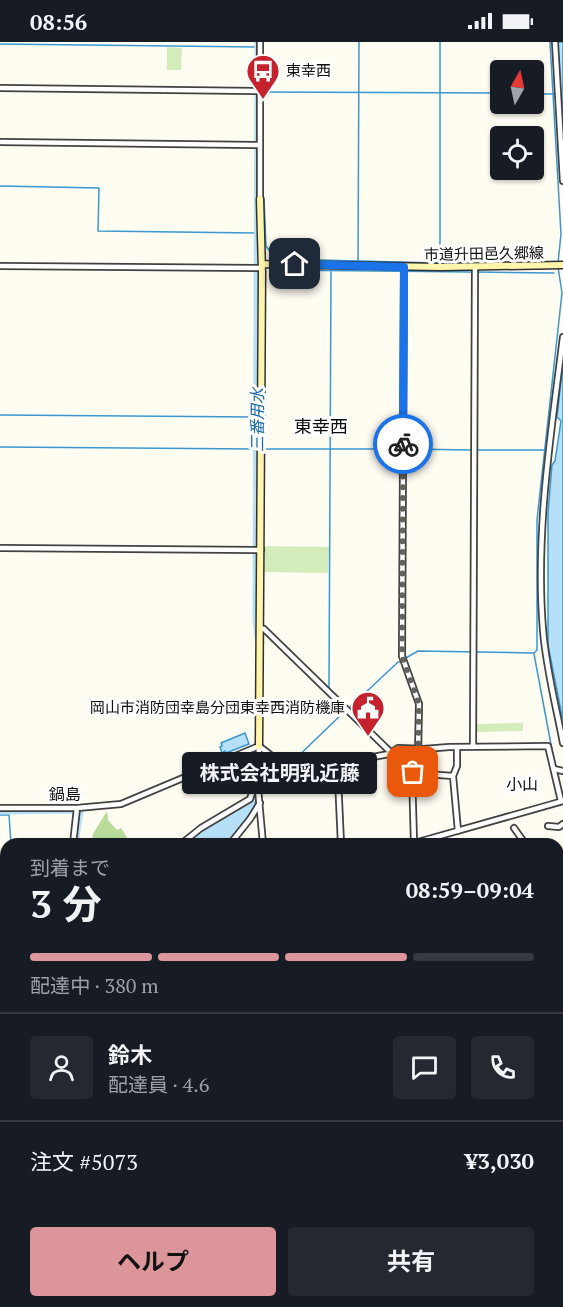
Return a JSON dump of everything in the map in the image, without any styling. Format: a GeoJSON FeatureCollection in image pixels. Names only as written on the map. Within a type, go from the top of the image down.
{"type":"FeatureCollection","features":[{"type":"Feature","properties":{"kind":"street"},"geometry":{"type":"LineString","coordinates":[[260,42],[258,145],[261,550],[257,747],[262,838]]}},
{"type":"Feature","properties":{"kind":"street"},"geometry":{"type":"LineString","coordinates":[[555,42],[563,181]]}},
{"type":"Feature","properties":{"kind":"street"},"geometry":{"type":"LineString","coordinates":[[0,88],[258,91]]}},
{"type":"Feature","properties":{"kind":"street"},"geometry":{"type":"LineString","coordinates":[[0,142],[258,145]]}},
{"type":"Feature","properties":{"kind":"street","name":"市道升田邑久郷線"},"geometry":{"type":"LineString","coordinates":[[259,267],[475,270],[563,265]]}},
{"type":"Feature","properties":{"kind":"street"},"geometry":{"type":"LineString","coordinates":[[0,266],[259,267]]}},
{"type":"Feature","properties":{"kind":"street"},"geometry":{"type":"LineString","coordinates":[[404,270],[402,656],[419,704],[418,755],[413,772],[412,838]]}},
{"type":"Feature","properties":{"kind":"street"},"geometry":{"type":"LineString","coordinates":[[472,747],[475,270]]}},
{"type":"Feature","properties":{"kind":"street"},"geometry":{"type":"LineString","coordinates":[[563,337],[544,502],[542,562],[543,628],[563,743]]}},
{"type":"Feature","properties":{"kind":"street"},"geometry":{"type":"LineString","coordinates":[[0,548],[261,550]]}},
{"type":"Feature","properties":{"kind":"street"},"geometry":{"type":"LineString","coordinates":[[260,628],[264,629],[413,772],[454,775]]}},
{"type":"Feature","properties":{"kind":"street"},"geometry":{"type":"LineString","coordinates":[[257,747],[295,772],[332,768],[335,764],[392,751],[418,748],[548,746],[562,801],[458,831],[441,838]]}},
{"type":"Feature","properties":{"kind":"street"},"geometry":{"type":"LineString","coordinates":[[0,808],[77,811],[112,806],[127,802],[257,747]]}},
{"type":"Feature","properties":{"kind":"street"},"geometry":{"type":"LineString","coordinates":[[457,747],[457,766],[454,775],[458,831]]}},
{"type":"Feature","properties":{"kind":"street"},"geometry":{"type":"LineString","coordinates":[[332,768],[338,778],[341,838]]}},
{"type":"Feature","properties":{"kind":"street"},"geometry":{"type":"LineString","coordinates":[[554,769],[563,771]]}},
{"type":"Feature","properties":{"kind":"street"},"geometry":{"type":"LineString","coordinates":[[188,838],[258,793]]}},
{"type":"Feature","properties":{"kind":"street"},"geometry":{"type":"LineString","coordinates":[[235,838],[250,819],[258,793]]}},
{"type":"Feature","properties":{"kind":"street"},"geometry":{"type":"LineString","coordinates":[[74,838],[77,811]]}},
{"type":"Feature","properties":{"kind":"street"},"geometry":{"type":"LineString","coordinates":[[548,826],[560,827],[563,824]]}},
{"type":"Feature","properties":{"kind":"street"},"geometry":{"type":"LineString","coordinates":[[514,828],[521,838]]}},
{"type":"Feature","properties":{"kind":"green space"},"geometry":{"type":"Polygon","coordinates":[[[167,47],[182,48],[181,70],[167,70],[167,47]]]}},
{"type":"Feature","properties":{"kind":"green space"},"geometry":{"type":"Polygon","coordinates":[[[263,546],[329,547],[328,573],[263,572],[263,546]]]}},
{"type":"Feature","properties":{"kind":"green space"},"geometry":{"type":"Polygon","coordinates":[[[523,723],[523,731],[474,732],[474,724],[523,723]]]}},
{"type":"Feature","properties":{"kind":"green space"},"geometry":{"type":"Polygon","coordinates":[[[107,811],[108,820],[117,830],[121,828],[127,838],[93,838],[107,811]]]}},
{"type":"Feature","properties":{"kind":"water"},"geometry":{"type":"Polygon","coordinates":[[[557,42],[563,42],[563,133],[557,42]]]}},
{"type":"Feature","properties":{"kind":"water"},"geometry":{"type":"Polygon","coordinates":[[[563,363],[563,721],[548,645],[548,513],[552,465],[555,461],[561,421],[557,417],[563,363]]]}},
{"type":"Feature","properties":{"kind":"water"},"geometry":{"type":"Polygon","coordinates":[[[245,733],[249,744],[222,753],[221,743],[245,733]]]}},
{"type":"Feature","properties":{"kind":"water"},"geometry":{"type":"Polygon","coordinates":[[[257,791],[255,806],[233,838],[192,838],[201,831],[252,800],[257,791]]]}},
{"type":"Feature","properties":{"kind":"waterway","name":"三番用水"},"geometry":{"type":"LineString","coordinates":[[257,42],[255,620],[257,637]]}},
{"type":"Feature","properties":{"kind":"waterway"},"geometry":{"type":"LineString","coordinates":[[358,263],[359,42]]}},
{"type":"Feature","properties":{"kind":"waterway"},"geometry":{"type":"LineString","coordinates":[[440,42],[440,261]]}},
{"type":"Feature","properties":{"kind":"waterway"},"geometry":{"type":"LineString","coordinates":[[550,42],[561,234],[558,263]]}},
{"type":"Feature","properties":{"kind":"waterway"},"geometry":{"type":"LineString","coordinates":[[0,44],[257,47]]}},
{"type":"Feature","properties":{"kind":"waterway"},"geometry":{"type":"LineString","coordinates":[[263,92],[490,93]]}},
{"type":"Feature","properties":{"kind":"waterway"},"geometry":{"type":"LineString","coordinates":[[544,94],[554,94]]}},
{"type":"Feature","properties":{"kind":"waterway"},"geometry":{"type":"LineString","coordinates":[[0,186],[99,188],[98,231],[257,233]]}},
{"type":"Feature","properties":{"kind":"waterway"},"geometry":{"type":"LineString","coordinates":[[264,198],[266,246],[273,256],[280,259],[439,263]]}},
{"type":"Feature","properties":{"kind":"waterway"},"geometry":{"type":"LineString","coordinates":[[349,708],[397,663],[418,651],[534,653],[537,650],[537,520],[562,293],[558,267]]}},
{"type":"Feature","properties":{"kind":"waterway"},"geometry":{"type":"LineString","coordinates":[[276,270],[472,272]]}},
{"type":"Feature","properties":{"kind":"waterway"},"geometry":{"type":"LineString","coordinates":[[329,689],[331,270]]}},
{"type":"Feature","properties":{"kind":"waterway"},"geometry":{"type":"LineString","coordinates":[[477,272],[554,273]]}},
{"type":"Feature","properties":{"kind":"waterway"},"geometry":{"type":"LineString","coordinates":[[0,415],[257,417]]}},
{"type":"Feature","properties":{"kind":"waterway"},"geometry":{"type":"LineString","coordinates":[[0,447],[258,449]]}},
{"type":"Feature","properties":{"kind":"waterway"},"geometry":{"type":"LineString","coordinates":[[266,449],[400,449]]}},
{"type":"Feature","properties":{"kind":"waterway"},"geometry":{"type":"LineString","coordinates":[[405,449],[472,450]]}},
{"type":"Feature","properties":{"kind":"waterway"},"geometry":{"type":"LineString","coordinates":[[477,450],[544,450]]}},
{"type":"Feature","properties":{"kind":"waterway"},"geometry":{"type":"LineString","coordinates":[[534,654],[553,755]]}},
{"type":"Feature","properties":{"kind":"waterway"},"geometry":{"type":"LineString","coordinates":[[288,766],[345,711]]}},
{"type":"Feature","properties":{"kind":"waterway"},"geometry":{"type":"LineString","coordinates":[[372,731],[412,770]]}},
{"type":"Feature","properties":{"kind":"waterway","name":"三番用水"},"geometry":{"type":"LineString","coordinates":[[256,743],[256,790]]}},
{"type":"Feature","properties":{"kind":"waterway"},"geometry":{"type":"LineString","coordinates":[[260,793],[284,769]]}},
{"type":"Feature","properties":{"kind":"waterway"},"geometry":{"type":"LineString","coordinates":[[0,812],[81,811],[77,838]]}},
{"type":"Feature","properties":{"kind":"waterway"},"geometry":{"type":"LineString","coordinates":[[0,815],[9,815],[11,838]]}},
{"type":"Feature","properties":{"kind":"way so far"},"geometry":{"type":"LineString","coordinates":[[403,444],[402,656],[419,704],[418,755],[413,772]]}},
{"type":"Feature","properties":{"kind":"place","name":"東幸西"},"geometry":{"type":"Point","coordinates":[263,100]}},
{"type":"Feature","properties":{"kind":"place","name":"岡山市消防団幸島分団東幸西消防機庫"},"geometry":{"type":"Point","coordinates":[368,737]}},
{"type":"Feature","properties":{"kind":"place","name":"株式会社明乳近藤"},"geometry":{"type":"Point","coordinates":[413,772]}},
{"type":"Feature","properties":{"kind":"district","name":"東幸西"},"geometry":{"type":"Point","coordinates":[321,427]}},
{"type":"Feature","properties":{"kind":"district","name":"小山"},"geometry":{"type":"Point","coordinates":[522,784]}},
{"type":"Feature","properties":{"kind":"district","name":"鍋島"},"geometry":{"type":"Point","coordinates":[65,794]}},
{"type":"Feature","properties":{"kind":"route"},"geometry":{"type":"LineString","coordinates":[[295,264],[404,267],[403,444]]}}]}
